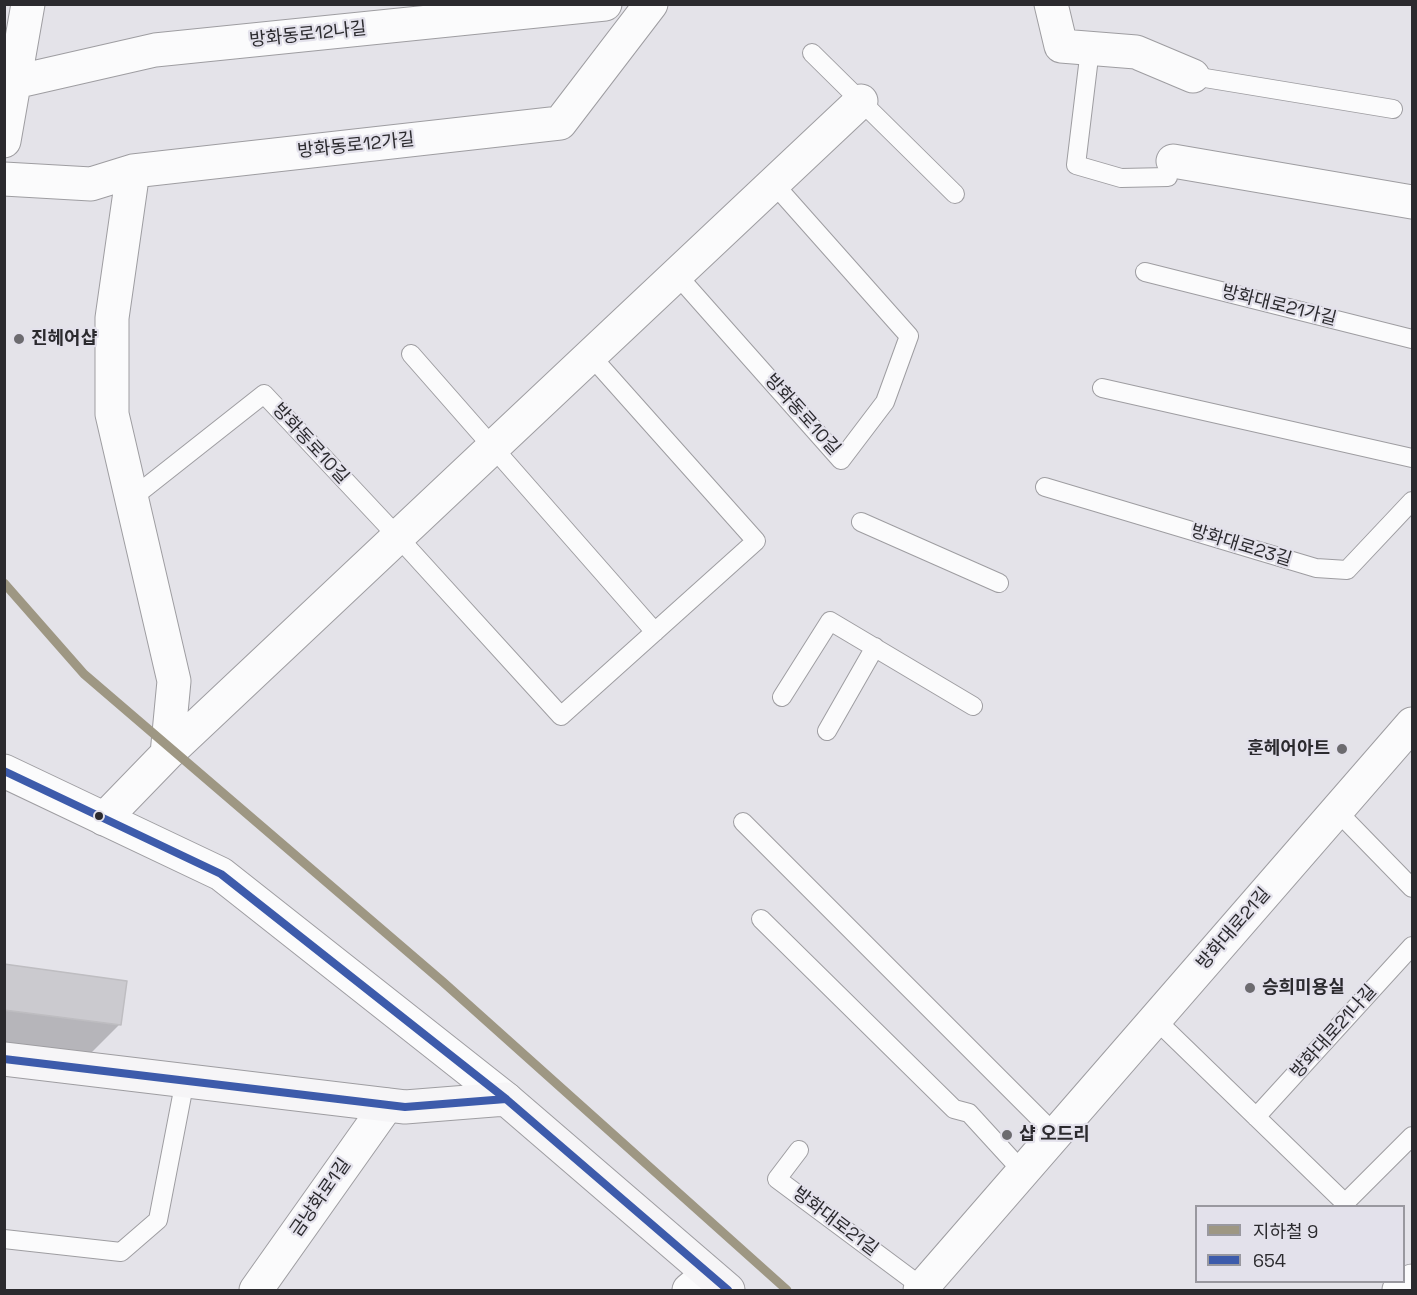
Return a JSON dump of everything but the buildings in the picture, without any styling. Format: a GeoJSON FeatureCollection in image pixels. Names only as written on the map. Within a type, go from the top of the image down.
{"type":"FeatureCollection","features":[{"type":"Feature","properties":{"kind":"main road"},"geometry":{"type":"LineString","coordinates":[[4,1059],[405,1107],[506,1099],[708,1285]]}},
{"type":"Feature","properties":{"kind":"street"},"geometry":{"type":"LineString","coordinates":[[4,141],[28,4]]}},
{"type":"Feature","properties":{"kind":"street","name":"방화동로12나길"},"geometry":{"type":"LineString","coordinates":[[15,82],[154,50],[605,4]]}},
{"type":"Feature","properties":{"kind":"street","name":"방화동로12가길"},"geometry":{"type":"LineString","coordinates":[[4,179],[92,184],[133,171],[560,123],[651,4]]}},
{"type":"Feature","properties":{"kind":"street"},"geometry":{"type":"LineString","coordinates":[[1051,4],[1061,46],[1137,52],[1193,76]]}},
{"type":"Feature","properties":{"kind":"street"},"geometry":{"type":"LineString","coordinates":[[104,819],[167,754],[861,101]]}},
{"type":"Feature","properties":{"kind":"street"},"geometry":{"type":"LineString","coordinates":[[1171,169],[1413,202]]}},
{"type":"Feature","properties":{"kind":"street"},"geometry":{"type":"LineString","coordinates":[[133,171],[112,318],[112,414],[174,681],[167,754]]}},
{"type":"Feature","properties":{"kind":"street","name":"방화대로21길"},"geometry":{"type":"LineString","coordinates":[[921,1289],[1413,724]]}},
{"type":"Feature","properties":{"kind":"street"},"geometry":{"type":"LineString","coordinates":[[4,771],[221,874],[506,1099]]}},
{"type":"Feature","properties":{"kind":"street","name":"금낭화로1길"},"geometry":{"type":"LineString","coordinates":[[256,1290],[387,1105]]}},
{"type":"Feature","properties":{"kind":"street"},"geometry":{"type":"LineString","coordinates":[[1399,1290],[1413,1281]]}},
{"type":"Feature","properties":{"kind":"lane"},"geometry":{"type":"LineString","coordinates":[[1090,49],[1076,165],[1121,178],[1171,169]]}},
{"type":"Feature","properties":{"kind":"lane"},"geometry":{"type":"LineString","coordinates":[[812,53],[955,194]]}},
{"type":"Feature","properties":{"kind":"lane"},"geometry":{"type":"LineString","coordinates":[[1193,76],[1393,109]]}},
{"type":"Feature","properties":{"kind":"lane","name":"방화동로10길"},"geometry":{"type":"LineString","coordinates":[[677,275],[841,460],[885,402],[909,336],[774,184]]}},
{"type":"Feature","properties":{"kind":"lane","name":"방화대로21가길"},"geometry":{"type":"LineString","coordinates":[[1145,272],[1413,339]]}},
{"type":"Feature","properties":{"kind":"lane"},"geometry":{"type":"LineString","coordinates":[[411,354],[655,632]]}},
{"type":"Feature","properties":{"kind":"lane","name":"방화동로10길"},"geometry":{"type":"LineString","coordinates":[[131,498],[264,394],[561,716],[756,541],[591,356]]}},
{"type":"Feature","properties":{"kind":"lane"},"geometry":{"type":"LineString","coordinates":[[1102,388],[1413,458]]}},
{"type":"Feature","properties":{"kind":"lane","name":"방화대로23길"},"geometry":{"type":"LineString","coordinates":[[1045,488],[1316,568],[1347,570],[1413,501]]}},
{"type":"Feature","properties":{"kind":"lane"},"geometry":{"type":"LineString","coordinates":[[861,522],[999,582]]}},
{"type":"Feature","properties":{"kind":"lane"},"geometry":{"type":"LineString","coordinates":[[782,697],[830,621],[973,706]]}},
{"type":"Feature","properties":{"kind":"lane"},"geometry":{"type":"LineString","coordinates":[[827,731],[875,647]]}},
{"type":"Feature","properties":{"kind":"lane"},"geometry":{"type":"LineString","coordinates":[[1337,812],[1413,888]]}},
{"type":"Feature","properties":{"kind":"lane"},"geometry":{"type":"LineString","coordinates":[[743,822],[1055,1134]]}},
{"type":"Feature","properties":{"kind":"lane"},"geometry":{"type":"LineString","coordinates":[[761,919],[954,1109],[969,1113],[1023,1172]]}},
{"type":"Feature","properties":{"kind":"lane","name":"방화대로21나길"},"geometry":{"type":"LineString","coordinates":[[1256,1117],[1413,946]]}},
{"type":"Feature","properties":{"kind":"lane"},"geometry":{"type":"LineString","coordinates":[[1155,1019],[1345,1203],[1413,1136]]}},
{"type":"Feature","properties":{"kind":"lane"},"geometry":{"type":"LineString","coordinates":[[4,1239],[121,1252],[158,1220],[185,1080]]}},
{"type":"Feature","properties":{"kind":"lane","name":"방화대로21길"},"geometry":{"type":"LineString","coordinates":[[799,1150],[777,1179],[921,1289]]}},
{"type":"Feature","properties":{"kind":"metro line","name":"9"},"geometry":{"type":"LineString","coordinates":[[4,583],[84,674],[443,982],[787,1290]]}},
{"type":"Feature","properties":{"kind":"transit line","name":"654"},"geometry":{"type":"LineString","coordinates":[[4,771],[221,874],[506,1099],[728,1290]]}},
{"type":"Feature","properties":{"kind":"transit line","name":"654"},"geometry":{"type":"LineString","coordinates":[[4,1059],[405,1107],[506,1099]]}},
{"type":"Feature","properties":{"kind":"place","name":"진헤어샵"},"geometry":{"type":"Point","coordinates":[19,339]}},
{"type":"Feature","properties":{"kind":"place","name":"훈헤어아트"},"geometry":{"type":"Point","coordinates":[1342,749]}},
{"type":"Feature","properties":{"kind":"place","name":"승희미용실"},"geometry":{"type":"Point","coordinates":[1250,988]}},
{"type":"Feature","properties":{"kind":"place","name":"샵 오드리"},"geometry":{"type":"Point","coordinates":[1007,1135]}}]}
